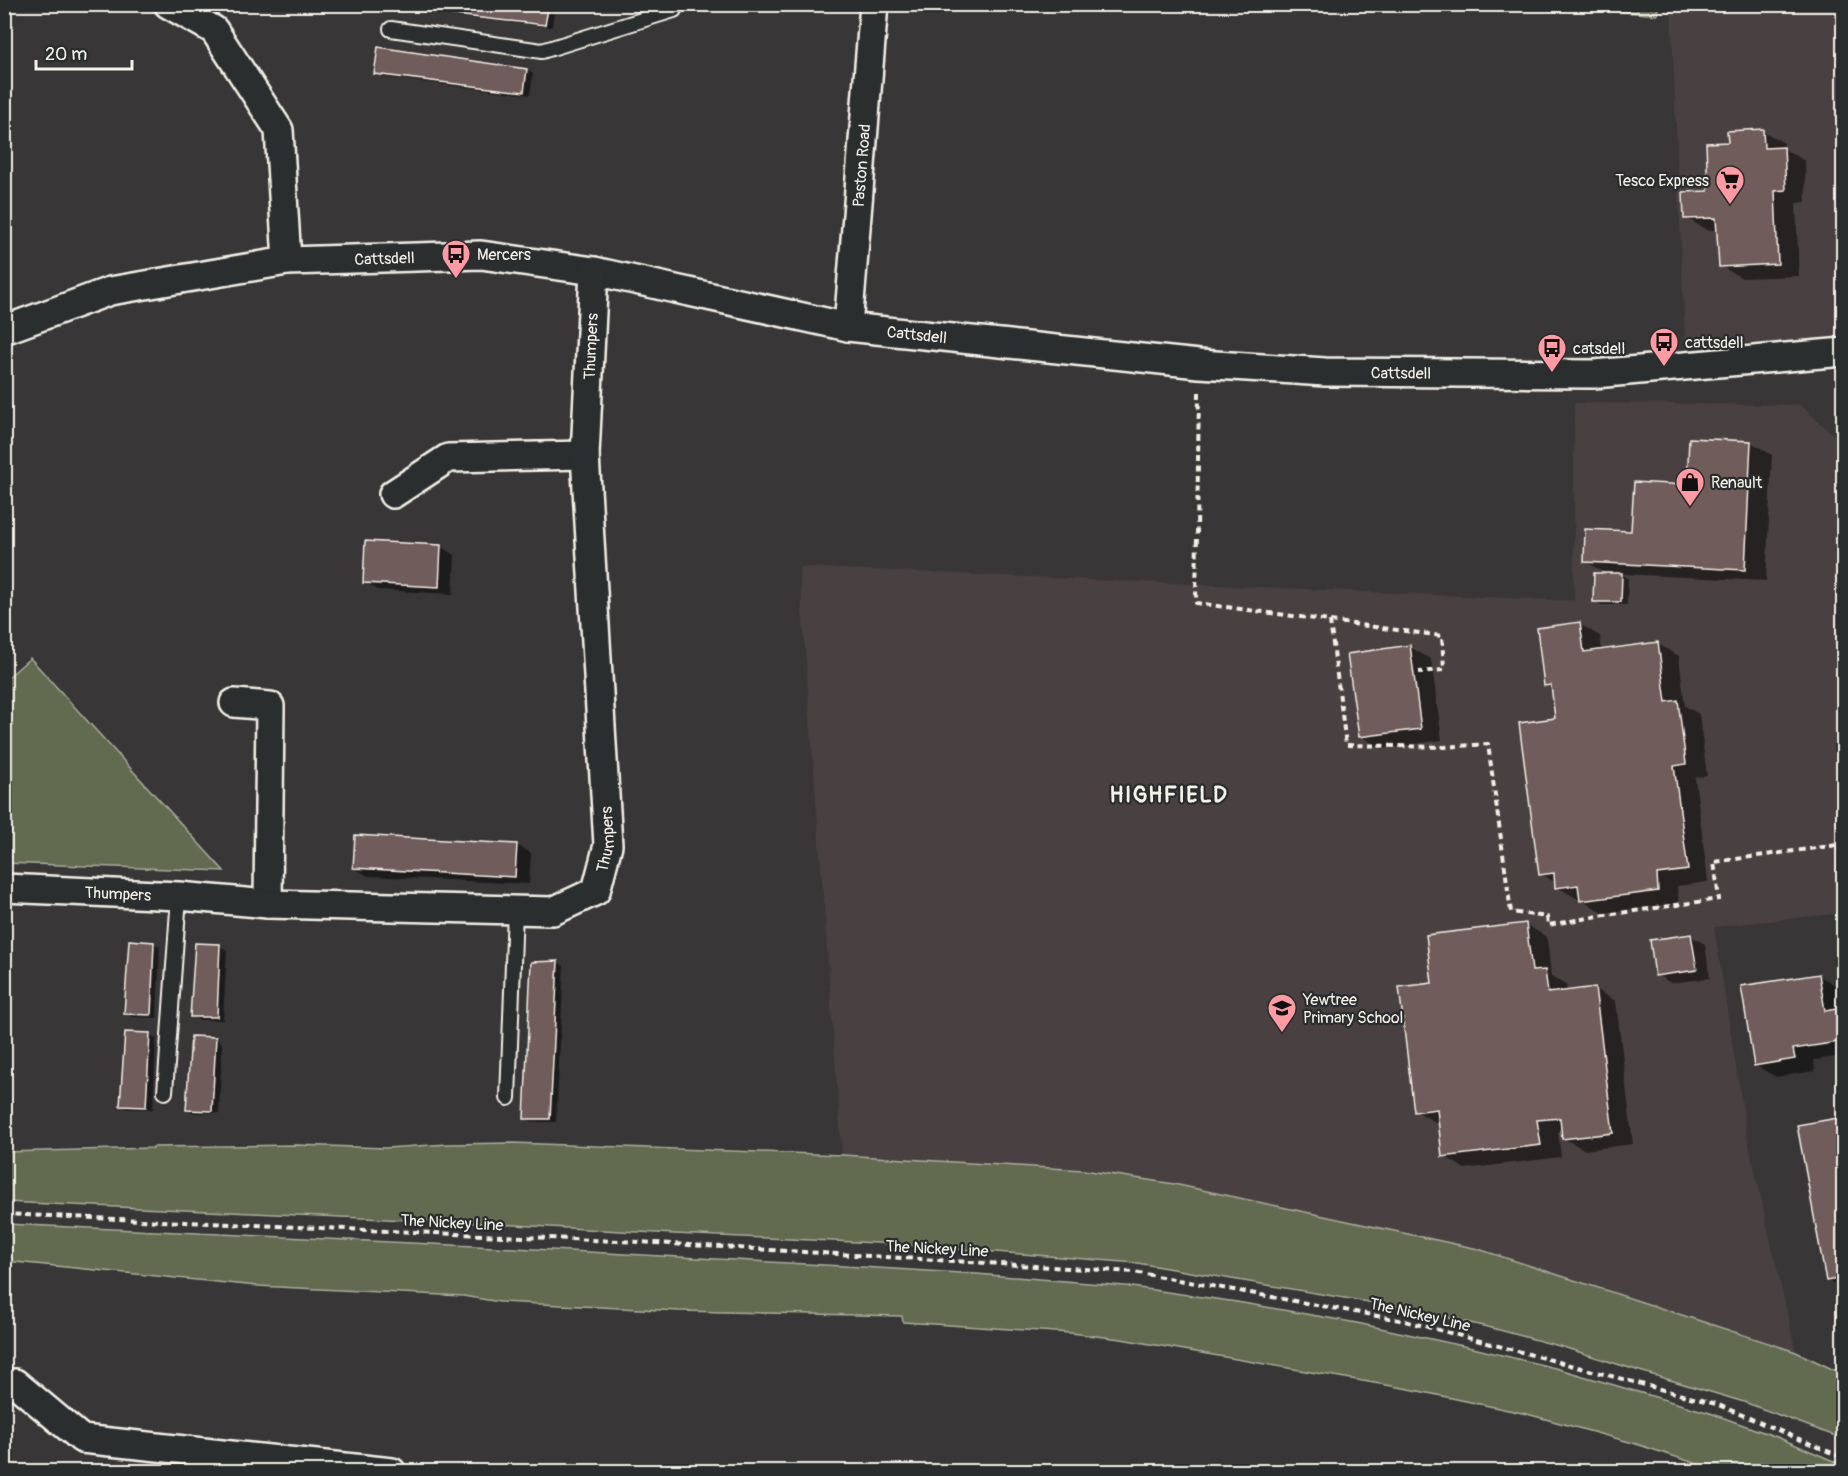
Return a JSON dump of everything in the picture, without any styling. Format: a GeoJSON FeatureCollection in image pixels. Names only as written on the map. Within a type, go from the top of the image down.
{"type":"FeatureCollection","features":[{"type":"Feature","properties":{"kind":"street"},"geometry":{"type":"LineString","coordinates":[[168,4],[214,30],[279,130],[287,261]]}},
{"type":"Feature","properties":{"kind":"street","name":"Paston Road"},"geometry":{"type":"LineString","coordinates":[[848,327],[874,4]]}},
{"type":"Feature","properties":{"kind":"street","name":"Cattsdell"},"geometry":{"type":"LineString","coordinates":[[4,330],[110,291],[287,261],[481,255],[594,271],[848,327],[1199,364],[1325,372],[1594,374],[1844,352]]}},
{"type":"Feature","properties":{"kind":"street","name":"Thumpers"},"geometry":{"type":"LineString","coordinates":[[4,888],[179,896],[268,904],[553,911],[596,891],[608,845],[585,455],[594,271]]}},
{"type":"Feature","properties":{"kind":"street"},"geometry":{"type":"LineString","coordinates":[[393,494],[448,458],[585,455]]}},
{"type":"Feature","properties":{"kind":"street"},"geometry":{"type":"LineString","coordinates":[[234,703],[270,706],[268,904]]}},
{"type":"Feature","properties":{"kind":"street"},"geometry":{"type":"LineString","coordinates":[[15,1383],[82,1439],[392,1472]]}},
{"type":"Feature","properties":{"kind":"lane"},"geometry":{"type":"LineString","coordinates":[[391,29],[542,51],[674,10],[676,4]]}},
{"type":"Feature","properties":{"kind":"lane"},"geometry":{"type":"LineString","coordinates":[[165,1092],[179,896]]}},
{"type":"Feature","properties":{"kind":"lane"},"geometry":{"type":"LineString","coordinates":[[508,1098],[515,910]]}},
{"type":"Feature","properties":{"kind":"path"},"geometry":{"type":"LineString","coordinates":[[1199,364],[1196,603],[1442,636],[1444,670],[1419,672]]}},
{"type":"Feature","properties":{"kind":"path"},"geometry":{"type":"LineString","coordinates":[[1330,621],[1346,745],[1445,747],[1488,744],[1511,912],[1547,916],[1548,925],[1719,899],[1714,862],[1838,845],[1844,883]]}},
{"type":"Feature","properties":{"kind":"path","name":"The Nickey Line"},"geometry":{"type":"LineString","coordinates":[[4,1214],[639,1242],[1134,1272],[1406,1321],[1716,1404],[1844,1458]]}},
{"type":"Feature","properties":{"kind":"shaded area"},"geometry":{"type":"Polygon","coordinates":[[[1671,5],[1843,5],[1843,340],[1685,345],[1671,5]]]}},
{"type":"Feature","properties":{"kind":"shaded area","name":"Yewtree Primary School"},"geometry":{"type":"Polygon","coordinates":[[[1574,403],[1800,405],[1843,443],[1843,913],[1714,927],[1748,1141],[1796,1352],[1478,1249],[1174,1184],[1083,1170],[842,1155],[799,567],[1574,601],[1574,403]]]}},
{"type":"Feature","properties":{"kind":"green space"},"geometry":{"type":"Polygon","coordinates":[[[1658,4],[1657,15],[1546,5],[1658,4]]]}},
{"type":"Feature","properties":{"kind":"green space"},"geometry":{"type":"Polygon","coordinates":[[[30,658],[224,871],[5,863],[5,680],[30,658]]]}},
{"type":"Feature","properties":{"kind":"green space"},"geometry":{"type":"Polygon","coordinates":[[[513,1143],[842,1155],[1083,1170],[1174,1184],[1478,1249],[1796,1352],[1843,1374],[1843,1439],[1744,1402],[1492,1328],[1404,1308],[1137,1263],[878,1243],[5,1202],[5,1152],[296,1145],[386,1148],[513,1143]]]}},
{"type":"Feature","properties":{"kind":"green space"},"geometry":{"type":"Polygon","coordinates":[[[5,1224],[861,1267],[1125,1286],[1237,1302],[1357,1323],[1559,1369],[1710,1413],[1777,1437],[1843,1465],[1843,1471],[1719,1471],[1633,1443],[1527,1414],[1409,1389],[1121,1339],[1071,1333],[903,1322],[902,1316],[679,1311],[500,1302],[463,1296],[257,1286],[5,1261],[5,1224]]]}},
{"type":"Feature","properties":{"kind":"building"},"geometry":{"type":"Polygon","coordinates":[[[384,4],[549,4],[545,25],[383,7],[384,4]]]}},
{"type":"Feature","properties":{"kind":"building"},"geometry":{"type":"Polygon","coordinates":[[[378,47],[527,69],[524,92],[374,74],[378,47]]]}},
{"type":"Feature","properties":{"kind":"building","name":"Tesco Express"},"geometry":{"type":"Polygon","coordinates":[[[1763,129],[1764,148],[1784,147],[1786,190],[1775,191],[1778,264],[1719,267],[1716,218],[1684,219],[1683,192],[1708,191],[1706,143],[1728,142],[1727,131],[1763,129]]]}},
{"type":"Feature","properties":{"kind":"building","name":"Renault"},"geometry":{"type":"Polygon","coordinates":[[[1689,438],[1751,441],[1745,570],[1584,562],[1585,529],[1631,531],[1634,482],[1687,485],[1689,438]]]}},
{"type":"Feature","properties":{"kind":"building"},"geometry":{"type":"Polygon","coordinates":[[[365,541],[441,545],[439,587],[363,583],[365,541]]]}},
{"type":"Feature","properties":{"kind":"building"},"geometry":{"type":"Polygon","coordinates":[[[1594,573],[1622,573],[1621,602],[1593,602],[1594,573]]]}},
{"type":"Feature","properties":{"kind":"building"},"geometry":{"type":"Polygon","coordinates":[[[1580,622],[1584,652],[1658,642],[1666,702],[1678,700],[1686,764],[1674,766],[1688,870],[1657,874],[1658,891],[1580,901],[1578,885],[1555,888],[1554,873],[1539,875],[1519,723],[1555,718],[1551,685],[1544,686],[1537,628],[1580,622]]]}},
{"type":"Feature","properties":{"kind":"building"},"geometry":{"type":"Polygon","coordinates":[[[1410,645],[1421,729],[1359,737],[1347,654],[1410,645]]]}},
{"type":"Feature","properties":{"kind":"building"},"geometry":{"type":"Polygon","coordinates":[[[355,835],[517,844],[515,877],[353,868],[355,835]]]}},
{"type":"Feature","properties":{"kind":"building"},"geometry":{"type":"Polygon","coordinates":[[[1526,923],[1532,971],[1545,970],[1548,993],[1595,987],[1613,1133],[1562,1139],[1560,1118],[1537,1120],[1541,1145],[1442,1157],[1437,1109],[1414,1112],[1399,987],[1432,983],[1426,935],[1526,923]]]}},
{"type":"Feature","properties":{"kind":"building"},"geometry":{"type":"Polygon","coordinates":[[[1691,934],[1697,970],[1655,976],[1650,940],[1691,934]]]}},
{"type":"Feature","properties":{"kind":"building"},"geometry":{"type":"Polygon","coordinates":[[[129,940],[154,942],[151,1015],[124,1014],[129,940]]]}},
{"type":"Feature","properties":{"kind":"building"},"geometry":{"type":"Polygon","coordinates":[[[195,943],[220,944],[217,1017],[190,1017],[195,943]]]}},
{"type":"Feature","properties":{"kind":"building"},"geometry":{"type":"Polygon","coordinates":[[[558,961],[550,1119],[524,1119],[531,962],[558,961]]]}},
{"type":"Feature","properties":{"kind":"building"},"geometry":{"type":"Polygon","coordinates":[[[1819,974],[1825,1011],[1843,1008],[1844,1041],[1793,1049],[1795,1059],[1754,1066],[1741,986],[1819,974]]]}},
{"type":"Feature","properties":{"kind":"building"},"geometry":{"type":"Polygon","coordinates":[[[125,1032],[150,1033],[146,1107],[120,1106],[125,1032]]]}},
{"type":"Feature","properties":{"kind":"building"},"geometry":{"type":"Polygon","coordinates":[[[191,1036],[216,1037],[212,1111],[186,1110],[191,1036]]]}},
{"type":"Feature","properties":{"kind":"building"},"geometry":{"type":"Polygon","coordinates":[[[1844,1117],[1844,1278],[1826,1281],[1797,1125],[1844,1117]]]}},
{"type":"Feature","properties":{"kind":"place","name":"Tesco Express"},"geometry":{"type":"Point","coordinates":[1730,206]}},
{"type":"Feature","properties":{"kind":"place","name":"Mercers"},"geometry":{"type":"Point","coordinates":[456,280]}},
{"type":"Feature","properties":{"kind":"place","name":"cattsdell"},"geometry":{"type":"Point","coordinates":[1664,368]}},
{"type":"Feature","properties":{"kind":"place","name":"catsdell"},"geometry":{"type":"Point","coordinates":[1552,374]}},
{"type":"Feature","properties":{"kind":"place","name":"Renault"},"geometry":{"type":"Point","coordinates":[1690,508]}},
{"type":"Feature","properties":{"kind":"place","name":"Yewtree Primary School"},"geometry":{"type":"Point","coordinates":[1282,1034]}},
{"type":"Feature","properties":{"kind":"district","name":"HIGHFIELD"},"geometry":{"type":"Point","coordinates":[1169,794]}}]}
